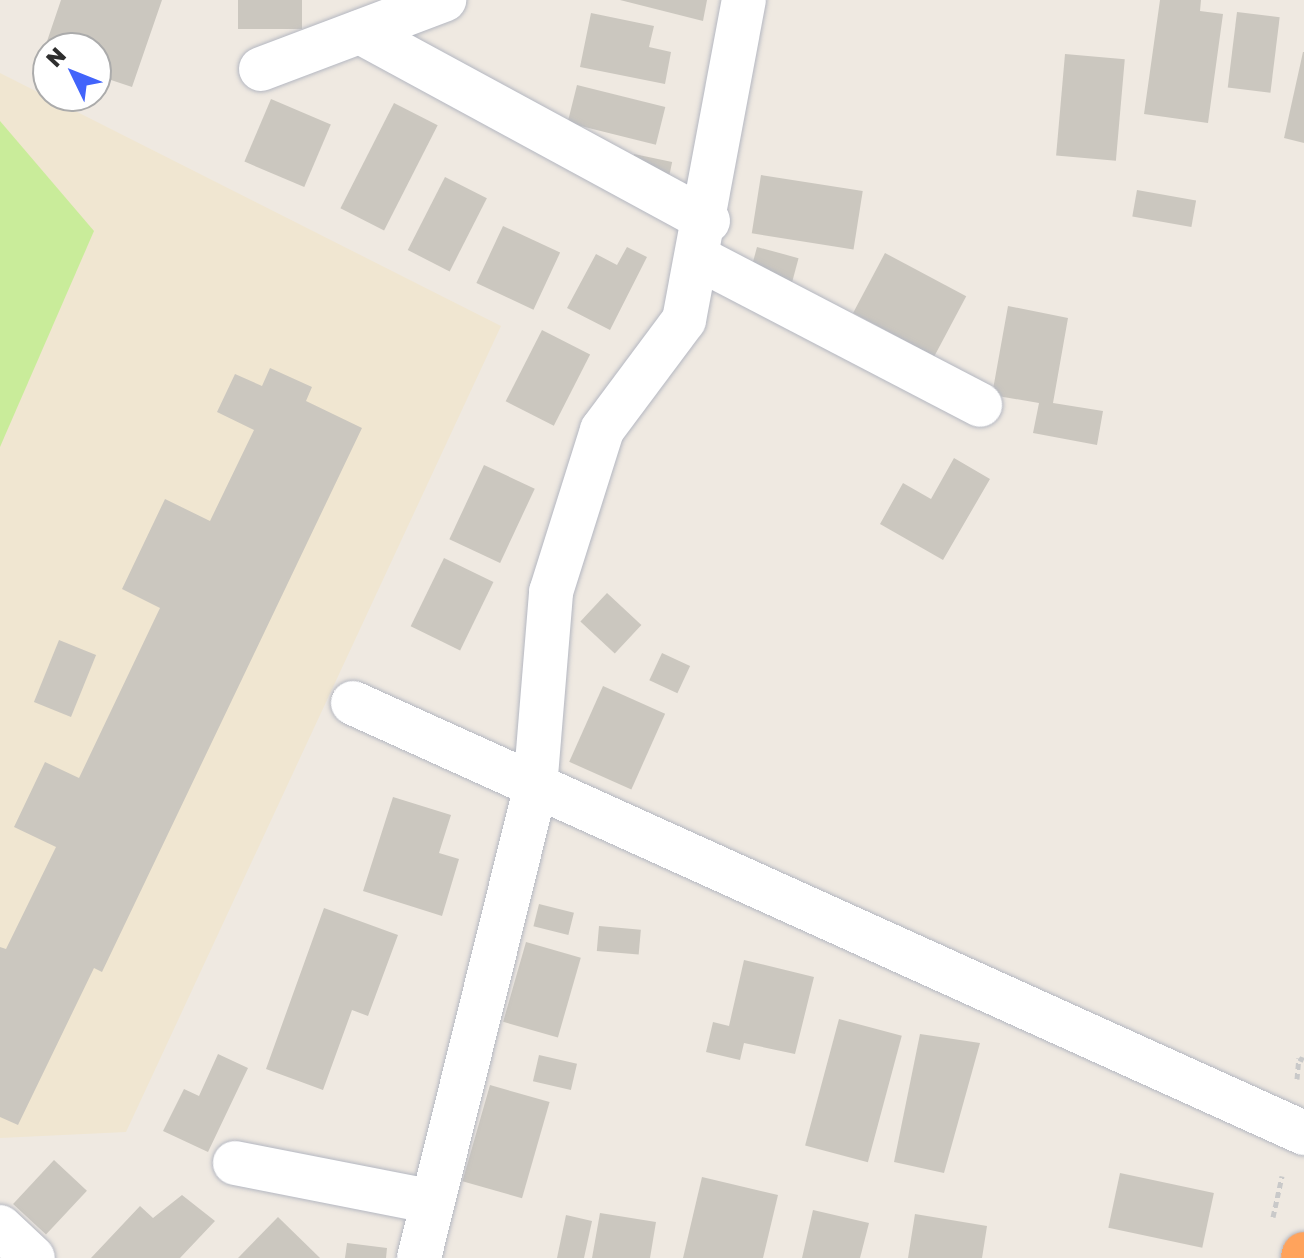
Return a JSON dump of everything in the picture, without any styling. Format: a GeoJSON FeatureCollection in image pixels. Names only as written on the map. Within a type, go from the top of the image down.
{"type":"FeatureCollection","features":[{"type":"Feature","properties":{"kind":"street"},"geometry":{"type":"LineString","coordinates":[[261,69],[444,0]]}},
{"type":"Feature","properties":{"kind":"street"},"geometry":{"type":"LineString","coordinates":[[419,1258],[429,1201],[535,788],[551,592],[602,430],[684,320],[703,240],[744,0]]}},
{"type":"Feature","properties":{"kind":"street"},"geometry":{"type":"LineString","coordinates":[[360,32],[980,405]]}},
{"type":"Feature","properties":{"kind":"street"},"geometry":{"type":"LineString","coordinates":[[353,703],[535,788],[1304,1133]]}},
{"type":"Feature","properties":{"kind":"street"},"geometry":{"type":"LineString","coordinates":[[235,1163],[429,1201]]}},
{"type":"Feature","properties":{"kind":"street"},"geometry":{"type":"LineString","coordinates":[[0,1227],[33,1258]]}},
{"type":"Feature","properties":{"kind":"shaded area"},"geometry":{"type":"Polygon","coordinates":[[[0,73],[32,89],[32,112],[77,112],[501,326],[126,1132],[0,1138],[0,73]]]}},
{"type":"Feature","properties":{"kind":"green space"},"geometry":{"type":"Polygon","coordinates":[[[0,121],[94,231],[0,447],[0,121]]]}},
{"type":"Feature","properties":{"kind":"building"},"geometry":{"type":"Polygon","coordinates":[[[61,0],[162,0],[132,87],[112,80],[112,32],[50,32],[61,0]]]}},
{"type":"Feature","properties":{"kind":"building"},"geometry":{"type":"Polygon","coordinates":[[[238,0],[302,0],[302,29],[238,29],[238,0]]]}},
{"type":"Feature","properties":{"kind":"building"},"geometry":{"type":"Polygon","coordinates":[[[620,0],[707,0],[703,21],[620,0]]]}},
{"type":"Feature","properties":{"kind":"building"},"geometry":{"type":"Polygon","coordinates":[[[1160,0],[1201,0],[1200,11],[1223,14],[1208,123],[1144,114],[1160,0]]]}},
{"type":"Feature","properties":{"kind":"building"},"geometry":{"type":"Polygon","coordinates":[[[1237,12],[1280,17],[1270,93],[1228,87],[1237,12]]]}},
{"type":"Feature","properties":{"kind":"building"},"geometry":{"type":"Polygon","coordinates":[[[591,13],[654,26],[649,47],[671,52],[665,84],[580,67],[591,13]]]}},
{"type":"Feature","properties":{"kind":"building"},"geometry":{"type":"Polygon","coordinates":[[[1304,52],[1304,143],[1284,138],[1304,52]]]}},
{"type":"Feature","properties":{"kind":"building"},"geometry":{"type":"Polygon","coordinates":[[[1065,54],[1125,59],[1116,161],[1056,156],[1065,54]]]}},
{"type":"Feature","properties":{"kind":"building"},"geometry":{"type":"Polygon","coordinates":[[[577,85],[665,107],[656,145],[568,123],[577,85]]]}},
{"type":"Feature","properties":{"kind":"building"},"geometry":{"type":"Polygon","coordinates":[[[271,99],[331,124],[304,187],[244,162],[271,99]]]}},
{"type":"Feature","properties":{"kind":"building"},"geometry":{"type":"Polygon","coordinates":[[[394,103],[438,125],[384,230],[340,208],[394,103]]]}},
{"type":"Feature","properties":{"kind":"building"},"geometry":{"type":"Polygon","coordinates":[[[634,154],[672,162],[669,179],[630,171],[634,154]]]}},
{"type":"Feature","properties":{"kind":"building"},"geometry":{"type":"Polygon","coordinates":[[[761,175],[863,191],[854,249],[752,233],[761,175]]]}},
{"type":"Feature","properties":{"kind":"building"},"geometry":{"type":"Polygon","coordinates":[[[445,177],[487,198],[450,271],[408,250],[445,177]]]}},
{"type":"Feature","properties":{"kind":"building"},"geometry":{"type":"Polygon","coordinates":[[[1137,190],[1196,200],[1191,227],[1132,217],[1137,190]]]}},
{"type":"Feature","properties":{"kind":"building"},"geometry":{"type":"Polygon","coordinates":[[[503,226],[560,253],[533,310],[476,283],[503,226]]]}},
{"type":"Feature","properties":{"kind":"building"},"geometry":{"type":"Polygon","coordinates":[[[627,247],[647,257],[610,330],[567,308],[596,254],[617,265],[627,247]]]}},
{"type":"Feature","properties":{"kind":"building"},"geometry":{"type":"Polygon","coordinates":[[[757,247],[799,258],[792,283],[750,272],[757,247]]]}},
{"type":"Feature","properties":{"kind":"building"},"geometry":{"type":"Polygon","coordinates":[[[885,253],[966,296],[934,356],[853,313],[885,253]]]}},
{"type":"Feature","properties":{"kind":"building"},"geometry":{"type":"Polygon","coordinates":[[[1008,306],[1068,318],[1053,403],[1103,411],[1097,445],[1033,433],[1039,403],[992,395],[1008,306]]]}},
{"type":"Feature","properties":{"kind":"building"},"geometry":{"type":"Polygon","coordinates":[[[542,330],[590,355],[554,426],[506,401],[542,330]]]}},
{"type":"Feature","properties":{"kind":"building"},"geometry":{"type":"Polygon","coordinates":[[[270,368],[312,387],[306,401],[362,428],[102,972],[94,968],[18,1125],[0,1117],[0,947],[6,949],[56,847],[14,827],[45,762],[79,778],[160,608],[122,589],[165,499],[210,521],[254,430],[217,412],[235,374],[262,386],[270,368]]]}},
{"type":"Feature","properties":{"kind":"building"},"geometry":{"type":"Polygon","coordinates":[[[954,458],[990,479],[943,560],[880,524],[903,483],[931,499],[954,458]]]}},
{"type":"Feature","properties":{"kind":"building"},"geometry":{"type":"Polygon","coordinates":[[[484,465],[535,489],[500,563],[449,539],[484,465]]]}},
{"type":"Feature","properties":{"kind":"building"},"geometry":{"type":"Polygon","coordinates":[[[444,558],[493,582],[460,650],[411,626],[444,558]]]}},
{"type":"Feature","properties":{"kind":"building"},"geometry":{"type":"Polygon","coordinates":[[[607,593],[641,625],[615,654],[580,622],[607,593]]]}},
{"type":"Feature","properties":{"kind":"building"},"geometry":{"type":"Polygon","coordinates":[[[59,640],[96,655],[71,717],[34,702],[59,640]]]}},
{"type":"Feature","properties":{"kind":"building"},"geometry":{"type":"Polygon","coordinates":[[[662,653],[690,666],[677,693],[649,680],[662,653]]]}},
{"type":"Feature","properties":{"kind":"building"},"geometry":{"type":"Polygon","coordinates":[[[603,686],[665,714],[631,789],[569,762],[603,686]]]}},
{"type":"Feature","properties":{"kind":"building"},"geometry":{"type":"Polygon","coordinates":[[[393,797],[451,815],[439,853],[459,859],[442,916],[363,891],[393,797]]]}},
{"type":"Feature","properties":{"kind":"building"},"geometry":{"type":"Polygon","coordinates":[[[539,904],[574,913],[568,935],[533,926],[539,904]]]}},
{"type":"Feature","properties":{"kind":"building"},"geometry":{"type":"Polygon","coordinates":[[[324,908],[398,935],[368,1016],[352,1010],[323,1090],[266,1069],[324,908]]]}},
{"type":"Feature","properties":{"kind":"building"},"geometry":{"type":"Polygon","coordinates":[[[599,926],[641,930],[639,955],[597,951],[599,926]]]}},
{"type":"Feature","properties":{"kind":"building"},"geometry":{"type":"Polygon","coordinates":[[[526,942],[581,958],[558,1037],[503,1022],[526,942]]]}},
{"type":"Feature","properties":{"kind":"building"},"geometry":{"type":"Polygon","coordinates":[[[744,960],[814,977],[795,1054],[744,1043],[740,1060],[706,1052],[713,1022],[729,1026],[744,960]]]}},
{"type":"Feature","properties":{"kind":"building"},"geometry":{"type":"Polygon","coordinates":[[[839,1019],[902,1036],[868,1162],[805,1146],[839,1019]]]}},
{"type":"Feature","properties":{"kind":"building"},"geometry":{"type":"Polygon","coordinates":[[[920,1034],[980,1043],[944,1173],[894,1162],[920,1034]]]}},
{"type":"Feature","properties":{"kind":"building"},"geometry":{"type":"Polygon","coordinates":[[[218,1054],[248,1068],[208,1152],[163,1131],[184,1089],[199,1096],[218,1054]]]}},
{"type":"Feature","properties":{"kind":"building"},"geometry":{"type":"Polygon","coordinates":[[[539,1055],[577,1064],[571,1090],[533,1081],[539,1055]]]}},
{"type":"Feature","properties":{"kind":"building"},"geometry":{"type":"Polygon","coordinates":[[[490,1085],[550,1102],[522,1198],[462,1181],[490,1085]]]}},
{"type":"Feature","properties":{"kind":"building"},"geometry":{"type":"Polygon","coordinates":[[[54,1160],[87,1191],[46,1235],[13,1204],[54,1160]]]}},
{"type":"Feature","properties":{"kind":"building"},"geometry":{"type":"Polygon","coordinates":[[[1120,1173],[1214,1193],[1202,1248],[1108,1228],[1120,1173]]]}},
{"type":"Feature","properties":{"kind":"building"},"geometry":{"type":"Polygon","coordinates":[[[702,1177],[778,1195],[763,1258],[683,1258],[702,1177]]]}},
{"type":"Feature","properties":{"kind":"building"},"geometry":{"type":"Polygon","coordinates":[[[182,1195],[215,1221],[180,1258],[91,1258],[140,1206],[153,1218],[182,1195]]]}},
{"type":"Feature","properties":{"kind":"building"},"geometry":{"type":"Polygon","coordinates":[[[813,1210],[869,1223],[860,1258],[802,1258],[813,1210]]]}},
{"type":"Feature","properties":{"kind":"building"},"geometry":{"type":"Polygon","coordinates":[[[600,1213],[656,1222],[650,1258],[592,1258],[600,1213]]]}},
{"type":"Feature","properties":{"kind":"building"},"geometry":{"type":"Polygon","coordinates":[[[915,1214],[987,1226],[982,1258],[908,1258],[915,1214]]]}},
{"type":"Feature","properties":{"kind":"building"},"geometry":{"type":"Polygon","coordinates":[[[566,1215],[592,1221],[584,1258],[557,1258],[566,1215]]]}},
{"type":"Feature","properties":{"kind":"building"},"geometry":{"type":"Polygon","coordinates":[[[278,1217],[320,1258],[238,1258],[278,1217]]]}},
{"type":"Feature","properties":{"kind":"building"},"geometry":{"type":"Polygon","coordinates":[[[347,1243],[387,1248],[386,1258],[345,1258],[347,1243]]]}}]}
